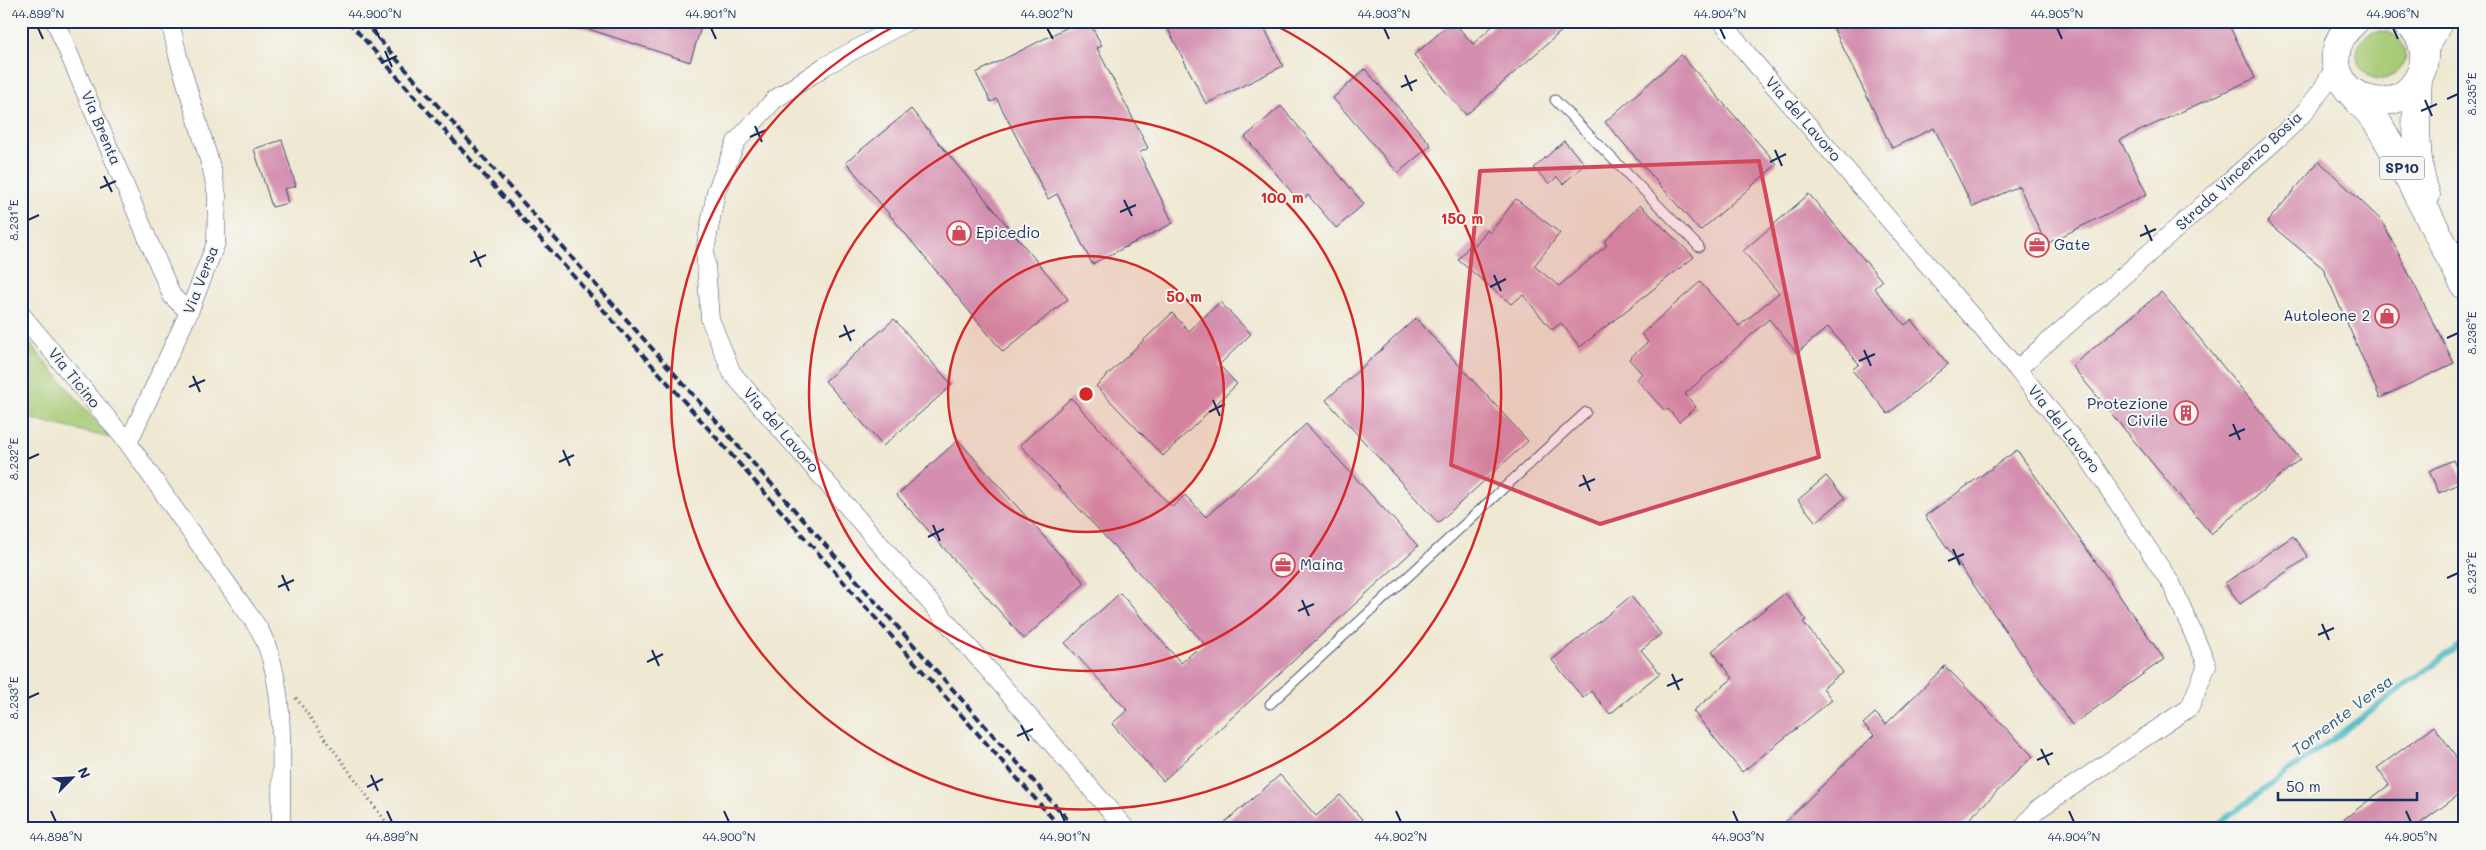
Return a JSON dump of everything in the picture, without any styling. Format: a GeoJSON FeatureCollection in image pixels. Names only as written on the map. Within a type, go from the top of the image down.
{"type":"FeatureCollection","features":[{"type":"Feature","properties":{"kind":"main road","name":"SP10"},"geometry":{"type":"LineString","coordinates":[[2325,21],[2336,56],[2338,72],[2349,90],[2379,124],[2456,248]]}},
{"type":"Feature","properties":{"kind":"main road"},"geometry":{"type":"LineString","coordinates":[[2336,56],[2343,33],[2355,21]]}},
{"type":"Feature","properties":{"kind":"main road","name":"SP10"},"geometry":{"type":"LineString","coordinates":[[2404,21],[2416,32],[2421,43],[2417,140],[2422,183],[2456,248],[2465,286]]}},
{"type":"Feature","properties":{"kind":"main road"},"geometry":{"type":"LineString","coordinates":[[2349,90],[2373,102],[2386,102],[2400,97],[2410,90],[2421,69]]}},
{"type":"Feature","properties":{"kind":"street","name":"Via Brenta"},"geometry":{"type":"LineString","coordinates":[[55,21],[172,296],[189,312]]}},
{"type":"Feature","properties":{"kind":"street","name":"Via Versa"},"geometry":{"type":"LineString","coordinates":[[128,443],[189,312],[216,243],[217,196],[212,170],[178,56],[170,21]]}},
{"type":"Feature","properties":{"kind":"street","name":"Via del Lavoro"},"geometry":{"type":"LineString","coordinates":[[908,21],[825,66],[774,100],[736,142],[716,192],[705,251],[710,319],[732,373],[1126,829]]}},
{"type":"Feature","properties":{"kind":"street","name":"Via del Lavoro"},"geometry":{"type":"LineString","coordinates":[[1722,21],[1748,55],[2017,369],[2087,456],[2172,584],[2206,665],[2190,707],[2037,810],[2021,829]]}},
{"type":"Feature","properties":{"kind":"street"},"geometry":{"type":"LineString","coordinates":[[2421,69],[2446,21]]}},
{"type":"Feature","properties":{"kind":"street","name":"Strada Vincenzo Bosia"},"geometry":{"type":"LineString","coordinates":[[2017,369],[2140,262],[2292,124],[2329,81],[2336,56]]}},
{"type":"Feature","properties":{"kind":"street","name":"Via Ticino"},"geometry":{"type":"LineString","coordinates":[[21,314],[128,443],[259,629],[268,646],[274,667],[279,717],[282,829]]}},
{"type":"Feature","properties":{"kind":"lane"},"geometry":{"type":"LineString","coordinates":[[1555,100],[1699,247]]}},
{"type":"Feature","properties":{"kind":"lane"},"geometry":{"type":"LineString","coordinates":[[1270,704],[1586,412]]}},
{"type":"Feature","properties":{"kind":"path"},"geometry":{"type":"LineString","coordinates":[[274,667],[391,829]]}},
{"type":"Feature","properties":{"kind":"highlighted area"},"geometry":{"type":"Polygon","coordinates":[[[1759,161],[1819,457],[1600,524],[1451,465],[1480,171],[1759,161]]]}},
{"type":"Feature","properties":{"kind":"green space"},"geometry":{"type":"Polygon","coordinates":[[[2376,31],[2386,31],[2395,35],[2401,41],[2404,46],[2404,64],[2395,75],[2386,79],[2376,79],[2367,75],[2361,69],[2357,60],[2357,50],[2361,41],[2367,35],[2376,31]]]}},
{"type":"Feature","properties":{"kind":"green space"},"geometry":{"type":"Polygon","coordinates":[[[21,333],[110,438],[21,416],[21,333]]]}},
{"type":"Feature","properties":{"kind":"building"},"geometry":{"type":"Polygon","coordinates":[[[574,21],[703,21],[690,62],[573,24],[574,21]]]}},
{"type":"Feature","properties":{"kind":"building"},"geometry":{"type":"Polygon","coordinates":[[[1080,21],[1089,21],[1102,46],[1097,48],[1148,148],[1139,153],[1173,223],[1092,264],[1057,194],[1048,199],[997,99],[991,102],[976,73],[1080,21]]]}},
{"type":"Feature","properties":{"kind":"building"},"geometry":{"type":"Polygon","coordinates":[[[1164,21],[1261,21],[1283,66],[1206,104],[1164,21]]]}},
{"type":"Feature","properties":{"kind":"building"},"geometry":{"type":"Polygon","coordinates":[[[1453,21],[1473,44],[1498,21],[1573,21],[1466,115],[1414,55],[1453,21]]]}},
{"type":"Feature","properties":{"kind":"building"},"geometry":{"type":"Polygon","coordinates":[[[1830,21],[2227,21],[2255,78],[2120,140],[2147,194],[2046,244],[2019,186],[1973,207],[1934,128],[1892,148],[1830,21]]]}},
{"type":"Feature","properties":{"kind":"building"},"geometry":{"type":"Polygon","coordinates":[[[1681,55],[1777,164],[1700,231],[1605,122],[1681,55]]]}},
{"type":"Feature","properties":{"kind":"building"},"geometry":{"type":"Polygon","coordinates":[[[1365,69],[1431,145],[1398,173],[1333,98],[1365,69]]]}},
{"type":"Feature","properties":{"kind":"building"},"geometry":{"type":"Polygon","coordinates":[[[1281,106],[1364,204],[1336,228],[1308,195],[1300,202],[1245,137],[1281,106]]]}},
{"type":"Feature","properties":{"kind":"building","name":"Epicedio"},"geometry":{"type":"Polygon","coordinates":[[[911,109],[1068,299],[1003,352],[846,162],[911,109]]]}},
{"type":"Feature","properties":{"kind":"building"},"geometry":{"type":"Polygon","coordinates":[[[282,140],[296,186],[284,189],[288,203],[272,207],[254,149],[282,140]]]}},
{"type":"Feature","properties":{"kind":"building"},"geometry":{"type":"Polygon","coordinates":[[[1564,141],[1585,164],[1563,184],[1557,177],[1549,184],[1534,168],[1564,141]]]}},
{"type":"Feature","properties":{"kind":"building","name":"Autoleone 2"},"geometry":{"type":"Polygon","coordinates":[[[2319,161],[2382,221],[2454,363],[2380,398],[2323,268],[2267,222],[2319,161]]]}},
{"type":"Feature","properties":{"kind":"building"},"geometry":{"type":"Polygon","coordinates":[[[1809,194],[1882,281],[1874,288],[1905,325],[1911,320],[1948,364],[1888,414],[1852,370],[1859,364],[1828,327],[1797,353],[1769,319],[1685,394],[1696,407],[1679,422],[1668,409],[1665,411],[1636,379],[1642,374],[1629,359],[1648,342],[1641,334],[1700,282],[1739,326],[1779,293],[1743,251],[1809,194]]]}},
{"type":"Feature","properties":{"kind":"building"},"geometry":{"type":"Polygon","coordinates":[[[1516,199],[1560,233],[1534,266],[1559,286],[1607,245],[1604,242],[1640,205],[1694,257],[1580,347],[1561,323],[1552,330],[1523,295],[1511,304],[1458,260],[1472,242],[1475,245],[1487,230],[1490,233],[1516,199]]]}},
{"type":"Feature","properties":{"kind":"building","name":"Protezione Civile"},"geometry":{"type":"Polygon","coordinates":[[[2161,292],[2300,459],[2211,534],[2072,366],[2161,292]]]}},
{"type":"Feature","properties":{"kind":"building"},"geometry":{"type":"Polygon","coordinates":[[[1220,302],[1251,334],[1219,365],[1237,384],[1163,456],[1096,386],[1172,313],[1189,331],[1220,302]]]}},
{"type":"Feature","properties":{"kind":"building"},"geometry":{"type":"Polygon","coordinates":[[[1416,318],[1528,441],[1438,523],[1326,400],[1416,318]]]}},
{"type":"Feature","properties":{"kind":"building"},"geometry":{"type":"Polygon","coordinates":[[[894,319],[952,385],[883,446],[825,381],[894,319]]]}},
{"type":"Feature","properties":{"kind":"building"},"geometry":{"type":"Polygon","coordinates":[[[1071,398],[1172,507],[1185,495],[1206,517],[1306,424],[1418,546],[1163,781],[1112,724],[1127,710],[1065,643],[1120,593],[1181,663],[1204,643],[1020,445],[1071,398]]]}},
{"type":"Feature","properties":{"kind":"building"},"geometry":{"type":"Polygon","coordinates":[[[958,440],[1085,583],[1024,639],[897,495],[958,440]]]}},
{"type":"Feature","properties":{"kind":"building"},"geometry":{"type":"Polygon","coordinates":[[[2017,450],[2164,659],[2072,725],[1925,516],[2017,450]]]}},
{"type":"Feature","properties":{"kind":"building"},"geometry":{"type":"Polygon","coordinates":[[[2453,460],[2463,482],[2439,493],[2429,471],[2453,460]]]}},
{"type":"Feature","properties":{"kind":"building"},"geometry":{"type":"Polygon","coordinates":[[[1826,476],[1845,498],[1816,522],[1798,500],[1826,476]]]}},
{"type":"Feature","properties":{"kind":"building"},"geometry":{"type":"Polygon","coordinates":[[[2293,536],[2308,557],[2240,604],[2225,583],[2293,536]]]}},
{"type":"Feature","properties":{"kind":"building"},"geometry":{"type":"Polygon","coordinates":[[[1785,593],[1806,620],[1803,622],[1843,672],[1823,688],[1832,700],[1742,772],[1693,711],[1733,678],[1712,651],[1785,593]]]}},
{"type":"Feature","properties":{"kind":"building"},"geometry":{"type":"Polygon","coordinates":[[[1631,596],[1661,634],[1641,650],[1660,673],[1610,714],[1591,691],[1583,698],[1552,660],[1631,596]]]}},
{"type":"Feature","properties":{"kind":"building"},"geometry":{"type":"Polygon","coordinates":[[[1945,666],[2033,756],[1959,829],[1778,829],[1874,735],[1863,724],[1875,713],[1886,724],[1945,666]]]}},
{"type":"Feature","properties":{"kind":"building"},"geometry":{"type":"Polygon","coordinates":[[[2434,726],[2465,769],[2465,790],[2413,829],[2331,829],[2389,785],[2377,768],[2434,726]]]}},
{"type":"Feature","properties":{"kind":"building"},"geometry":{"type":"Polygon","coordinates":[[[1280,775],[1316,816],[1340,795],[1371,829],[1217,829],[1280,775]]]}},
{"type":"Feature","properties":{"kind":"waterway","name":"Torrente Versa"},"geometry":{"type":"LineString","coordinates":[[2211,829],[2465,641]]}},
{"type":"Feature","properties":{"kind":"railway"},"geometry":{"type":"LineString","coordinates":[[348,21],[1062,829]]}},
{"type":"Feature","properties":{"kind":"railway"},"geometry":{"type":"LineString","coordinates":[[363,21],[1076,829]]}},
{"type":"Feature","properties":{"kind":"place","name":"Epicedio"},"geometry":{"type":"Point","coordinates":[959,233]}},
{"type":"Feature","properties":{"kind":"place","name":"Gate"},"geometry":{"type":"Point","coordinates":[2037,245]}},
{"type":"Feature","properties":{"kind":"place","name":"Autoleone 2"},"geometry":{"type":"Point","coordinates":[2387,316]}},
{"type":"Feature","properties":{"kind":"place","name":"Protezione Civile"},"geometry":{"type":"Point","coordinates":[2186,413]}},
{"type":"Feature","properties":{"kind":"place","name":"Maina"},"geometry":{"type":"Point","coordinates":[1283,565]}}]}
